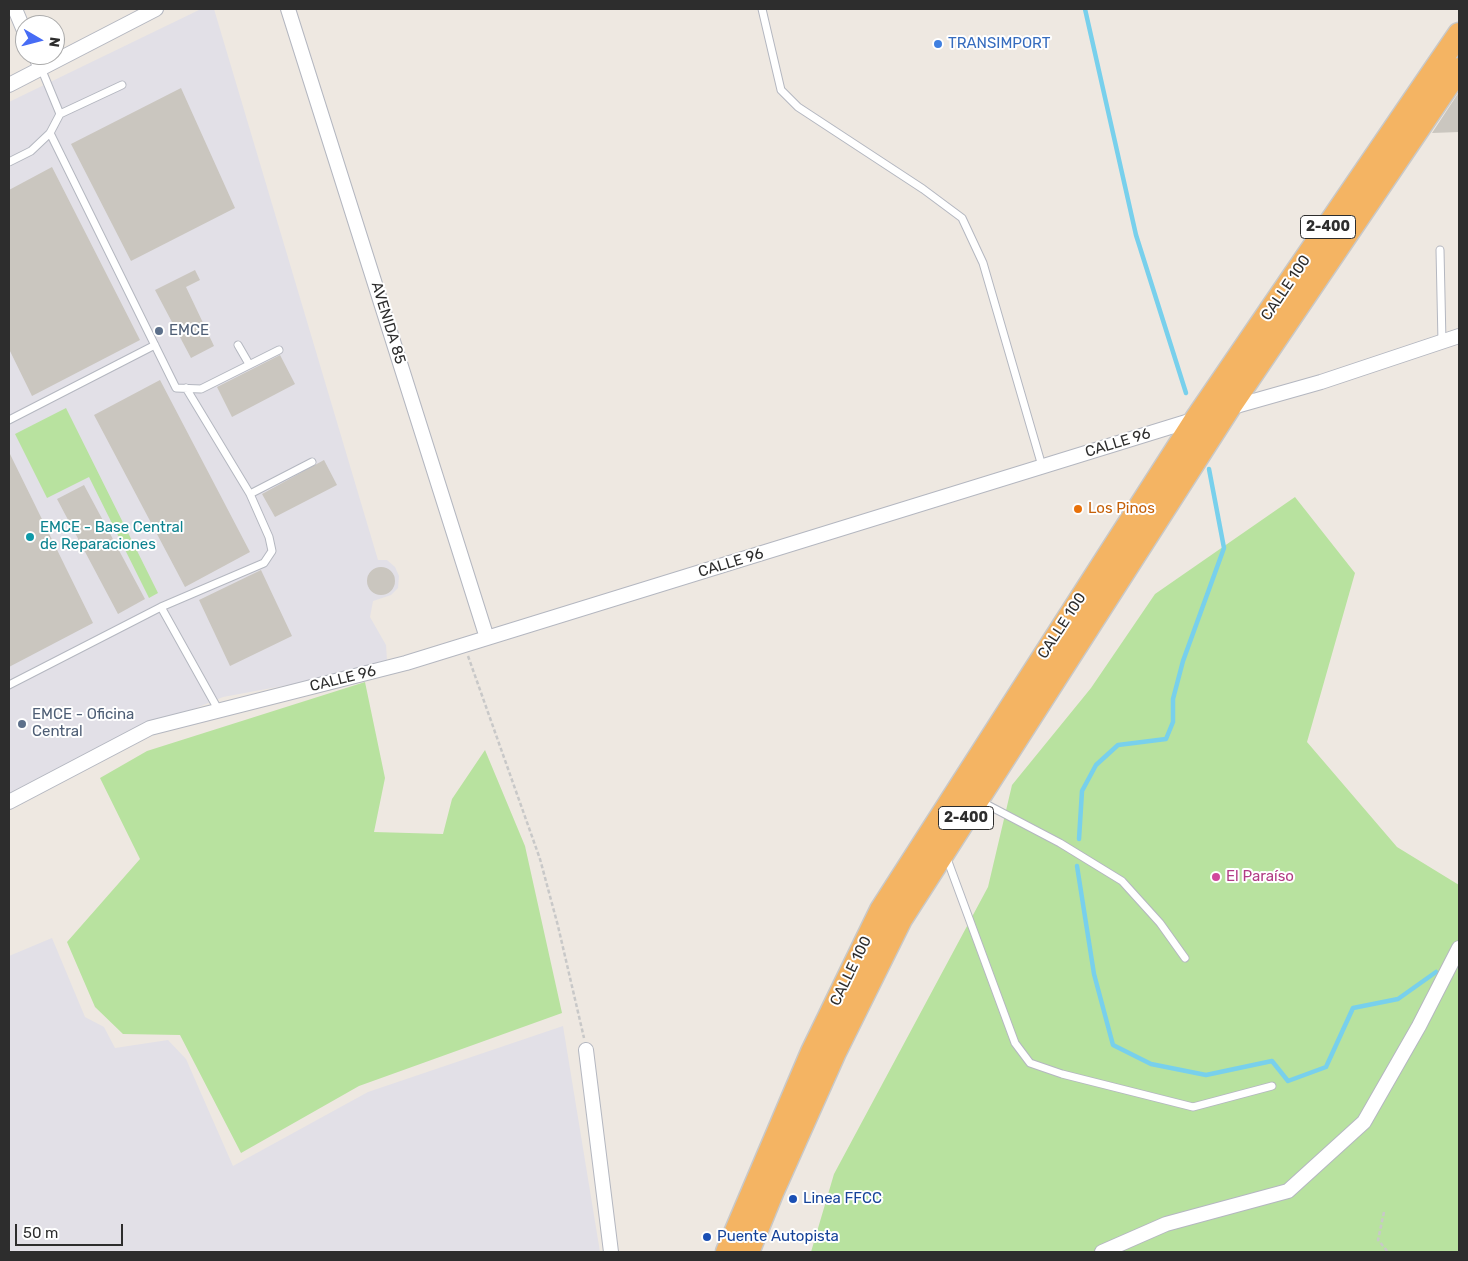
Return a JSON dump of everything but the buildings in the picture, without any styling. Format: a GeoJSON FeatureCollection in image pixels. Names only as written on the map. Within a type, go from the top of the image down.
{"type":"FeatureCollection","features":[{"type":"Feature","properties":{"kind":"highway","name":"CALLE 100"},"geometry":{"type":"LineString","coordinates":[[727,1252],[812,1052],[881,910],[1196,419],[1459,34]]}},
{"type":"Feature","properties":{"kind":"highway","name":"CALLE 100"},"geometry":{"type":"LineString","coordinates":[[748,1252],[772,1192],[835,1052],[901,919],[1229,408],[1459,69]]}},
{"type":"Feature","properties":{"kind":"street"},"geometry":{"type":"LineString","coordinates":[[9,85],[156,9]]}},
{"type":"Feature","properties":{"kind":"street","name":"AVENIDA 85"},"geometry":{"type":"LineString","coordinates":[[288,9],[487,638]]}},
{"type":"Feature","properties":{"kind":"street","name":"CALLE 96"},"geometry":{"type":"LineString","coordinates":[[9,802],[150,728],[406,663],[1229,408],[1321,382],[1459,336]]}},
{"type":"Feature","properties":{"kind":"street"},"geometry":{"type":"LineString","coordinates":[[1102,1252],[1166,1224],[1288,1191],[1364,1122],[1419,1026],[1459,948]]}},
{"type":"Feature","properties":{"kind":"street"},"geometry":{"type":"LineString","coordinates":[[586,1050],[611,1252]]}},
{"type":"Feature","properties":{"kind":"lane"},"geometry":{"type":"LineString","coordinates":[[762,9],[781,90],[798,107],[923,189],[962,218],[983,263],[1042,466]]}},
{"type":"Feature","properties":{"kind":"lane"},"geometry":{"type":"LineString","coordinates":[[40,68],[60,114]]}},
{"type":"Feature","properties":{"kind":"lane"},"geometry":{"type":"LineString","coordinates":[[9,162],[31,151],[50,133],[60,114],[122,85]]}},
{"type":"Feature","properties":{"kind":"lane"},"geometry":{"type":"LineString","coordinates":[[50,133],[176,388],[202,388],[279,350]]}},
{"type":"Feature","properties":{"kind":"lane"},"geometry":{"type":"LineString","coordinates":[[1440,250],[1442,342]]}},
{"type":"Feature","properties":{"kind":"lane"},"geometry":{"type":"LineString","coordinates":[[9,418],[155,345]]}},
{"type":"Feature","properties":{"kind":"lane"},"geometry":{"type":"LineString","coordinates":[[238,345],[249,364]]}},
{"type":"Feature","properties":{"kind":"lane"},"geometry":{"type":"LineString","coordinates":[[9,685],[161,607],[264,562],[272,551],[269,538],[250,494],[186,388]]}},
{"type":"Feature","properties":{"kind":"lane"},"geometry":{"type":"LineString","coordinates":[[250,494],[312,462]]}},
{"type":"Feature","properties":{"kind":"lane"},"geometry":{"type":"LineString","coordinates":[[161,607],[219,711]]}},
{"type":"Feature","properties":{"kind":"lane"},"geometry":{"type":"LineString","coordinates":[[977,800],[1060,843],[1122,881],[1160,923],[1186,958]]}},
{"type":"Feature","properties":{"kind":"lane"},"geometry":{"type":"LineString","coordinates":[[944,851],[1015,1043],[1030,1063],[1048,1070],[1194,1107],[1272,1086]]}},
{"type":"Feature","properties":{"kind":"path"},"geometry":{"type":"LineString","coordinates":[[464,645],[540,859],[558,926],[586,1050]]}},
{"type":"Feature","properties":{"kind":"path"},"geometry":{"type":"LineString","coordinates":[[1384,1212],[1378,1240],[1388,1252]]}},
{"type":"Feature","properties":{"kind":"shaded area","name":"EMCE"},"geometry":{"type":"Polygon","coordinates":[[[201,9],[214,9],[378,560],[387,560],[395,567],[399,576],[398,588],[391,595],[373,601],[370,617],[386,645],[387,661],[299,683],[223,697],[174,717],[157,719],[9,797],[9,102],[201,9]]]}},
{"type":"Feature","properties":{"kind":"shaded area"},"geometry":{"type":"Polygon","coordinates":[[[52,938],[85,1017],[104,1027],[115,1048],[168,1040],[186,1059],[233,1166],[368,1092],[563,1026],[600,1252],[9,1252],[9,956],[52,938]]]}},
{"type":"Feature","properties":{"kind":"green space"},"geometry":{"type":"Polygon","coordinates":[[[66,408],[158,593],[149,598],[89,477],[47,498],[15,434],[66,408]]]}},
{"type":"Feature","properties":{"kind":"green space"},"geometry":{"type":"Polygon","coordinates":[[[1295,497],[1355,573],[1307,742],[1397,847],[1459,885],[1459,1252],[811,1252],[834,1174],[988,887],[1012,785],[1091,688],[1155,594],[1295,497]]]}},
{"type":"Feature","properties":{"kind":"green space"},"geometry":{"type":"Polygon","coordinates":[[[365,682],[385,778],[374,832],[443,834],[452,799],[485,750],[525,846],[562,1013],[359,1086],[241,1153],[180,1035],[123,1034],[95,1007],[67,942],[140,859],[100,778],[147,751],[365,682]]]}},
{"type":"Feature","properties":{"kind":"waterway"},"geometry":{"type":"LineString","coordinates":[[1085,9],[1136,235],[1186,393]]}},
{"type":"Feature","properties":{"kind":"waterway"},"geometry":{"type":"LineString","coordinates":[[1079,839],[1082,791],[1096,765],[1118,745],[1166,739],[1173,722],[1173,699],[1183,661],[1224,548],[1209,469]]}},
{"type":"Feature","properties":{"kind":"waterway"},"geometry":{"type":"LineString","coordinates":[[1077,866],[1094,974],[1113,1045],[1151,1064],[1206,1075],[1272,1061],[1288,1081],[1326,1067],[1353,1008],[1398,999],[1436,972]]}},
{"type":"Feature","properties":{"kind":"place","name":"TRANSIMPORT"},"geometry":{"type":"Point","coordinates":[938,44]}},
{"type":"Feature","properties":{"kind":"place","name":"EMCE"},"geometry":{"type":"Point","coordinates":[159,331]}},
{"type":"Feature","properties":{"kind":"place","name":"Los Pinos"},"geometry":{"type":"Point","coordinates":[1078,509]}},
{"type":"Feature","properties":{"kind":"place","name":"EMCE - Base Central de Reparaciones"},"geometry":{"type":"Point","coordinates":[30,537]}},
{"type":"Feature","properties":{"kind":"place","name":"EMCE - Oficina Central"},"geometry":{"type":"Point","coordinates":[22,724]}},
{"type":"Feature","properties":{"kind":"place","name":"El Paraíso"},"geometry":{"type":"Point","coordinates":[1216,877]}},
{"type":"Feature","properties":{"kind":"place","name":"Linea FFCC"},"geometry":{"type":"Point","coordinates":[793,1199]}},
{"type":"Feature","properties":{"kind":"place","name":"Puente Autopista"},"geometry":{"type":"Point","coordinates":[707,1237]}}]}
